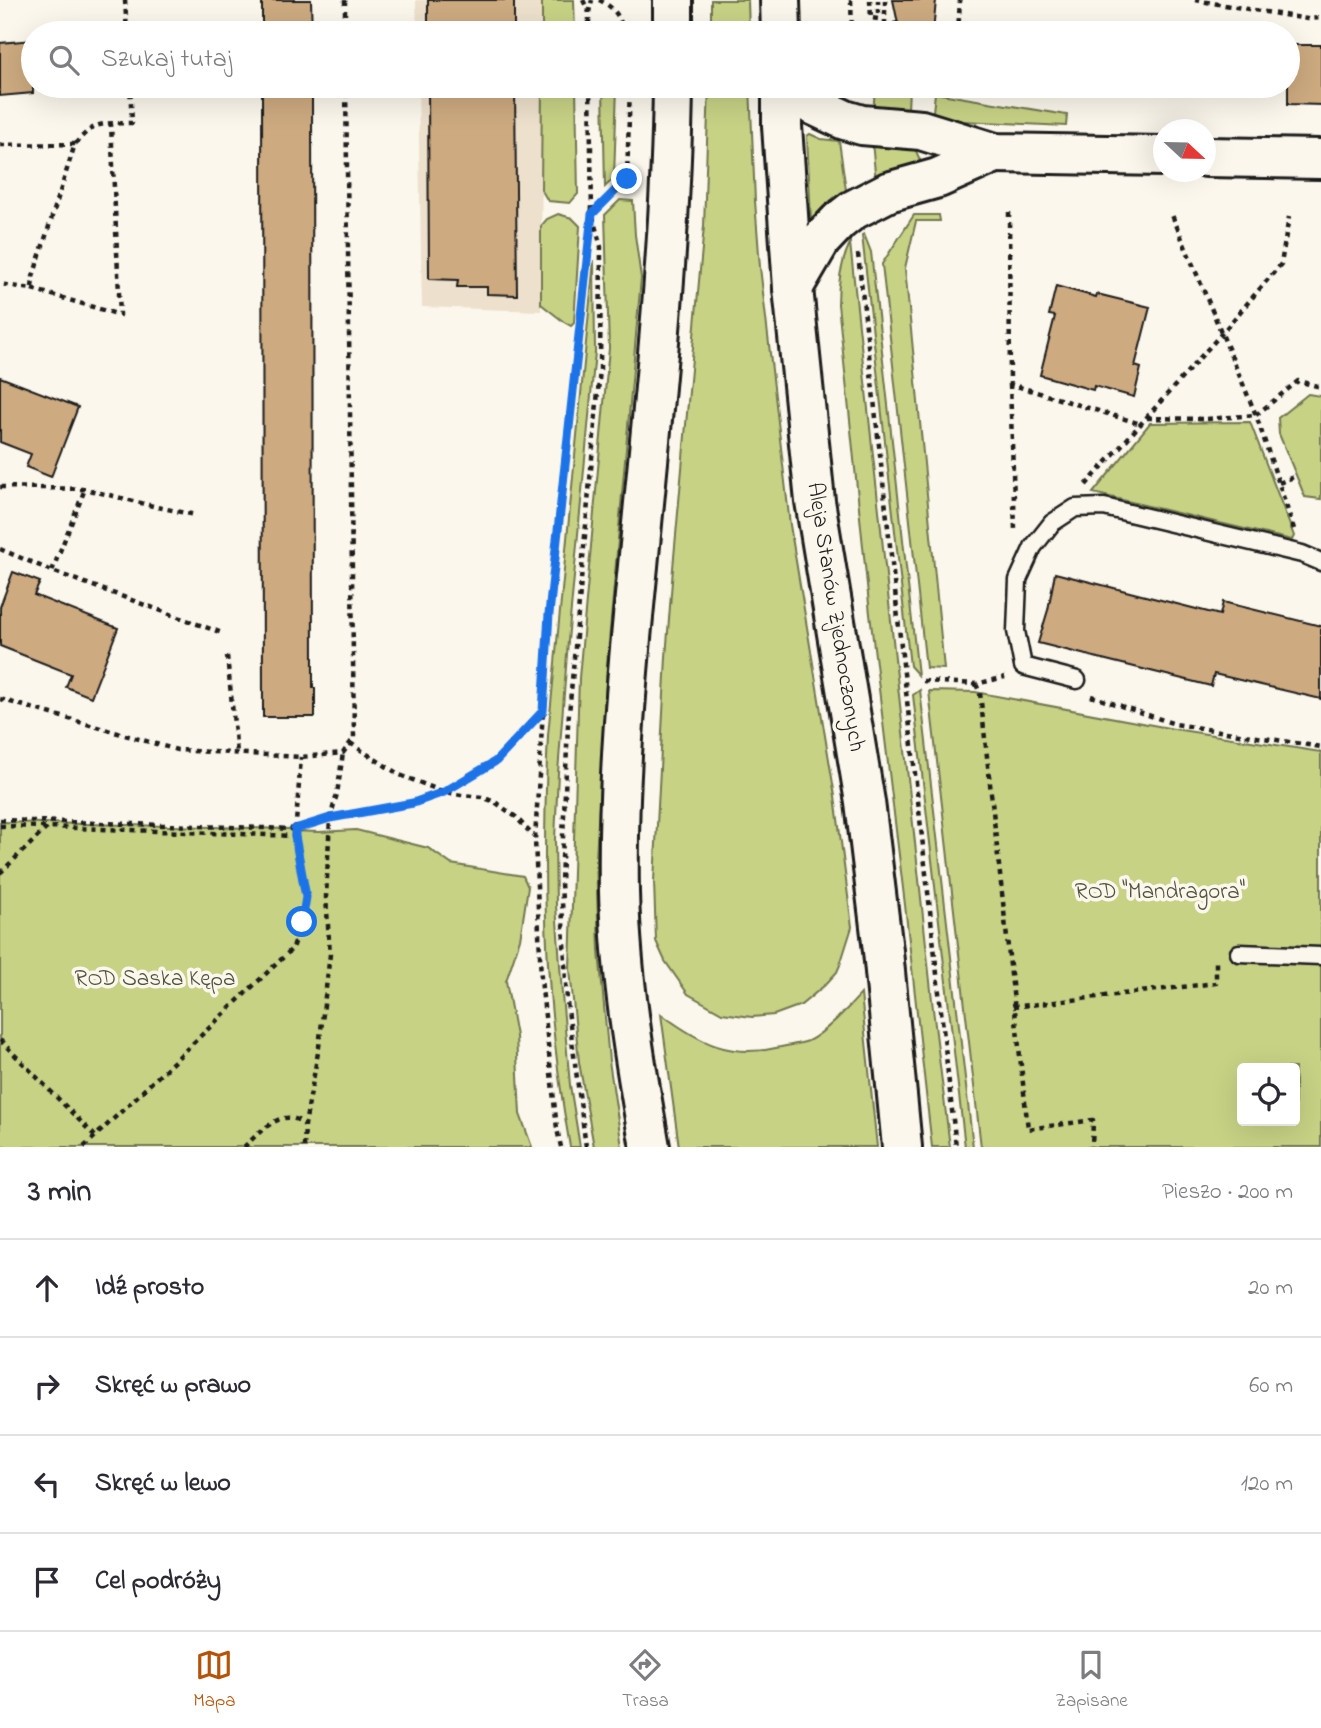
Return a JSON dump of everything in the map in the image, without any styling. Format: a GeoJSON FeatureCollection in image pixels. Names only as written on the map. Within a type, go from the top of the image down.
{"type":"FeatureCollection","features":[{"type":"Feature","properties":{"kind":"main road"},"geometry":{"type":"LineString","coordinates":[[673,0],[673,21]]}},
{"type":"Feature","properties":{"kind":"main road"},"geometry":{"type":"LineString","coordinates":[[780,0],[781,21]]}},
{"type":"Feature","properties":{"kind":"main road"},"geometry":{"type":"LineString","coordinates":[[650,1147],[635,1062],[624,969],[619,839],[631,643],[671,194],[673,98]]}},
{"type":"Feature","properties":{"kind":"main road","name":"Aleja Stanów Zjednoczonych"},"geometry":{"type":"LineString","coordinates":[[782,98],[793,288],[815,501],[866,815],[883,951],[902,1147]]}},
{"type":"Feature","properties":{"kind":"main road"},"geometry":{"type":"LineString","coordinates":[[803,98],[832,114],[854,122],[920,130],[995,153],[1153,156]]}},
{"type":"Feature","properties":{"kind":"main road"},"geometry":{"type":"LineString","coordinates":[[793,288],[821,240],[853,210],[888,192],[938,178],[995,153]]}},
{"type":"Feature","properties":{"kind":"main road"},"geometry":{"type":"LineString","coordinates":[[1216,157],[1321,159]]}},
{"type":"Feature","properties":{"kind":"lane"},"geometry":{"type":"LineString","coordinates":[[1077,680],[1023,666],[1016,631],[1018,580],[1034,547],[1052,523],[1075,508],[1104,507],[1302,554],[1321,562]]}},
{"type":"Feature","properties":{"kind":"lane"},"geometry":{"type":"LineString","coordinates":[[1239,953],[1321,956]]}},
{"type":"Feature","properties":{"kind":"path"},"geometry":{"type":"LineString","coordinates":[[125,0],[126,21]]}},
{"type":"Feature","properties":{"kind":"path"},"geometry":{"type":"LineString","coordinates":[[345,0],[345,21]]}},
{"type":"Feature","properties":{"kind":"path"},"geometry":{"type":"LineString","coordinates":[[583,0],[589,12]]}},
{"type":"Feature","properties":{"kind":"path"},"geometry":{"type":"LineString","coordinates":[[589,21],[592,0]]}},
{"type":"Feature","properties":{"kind":"path"},"geometry":{"type":"LineString","coordinates":[[599,0],[606,2],[619,14],[621,21]]}},
{"type":"Feature","properties":{"kind":"path"},"geometry":{"type":"LineString","coordinates":[[851,0],[852,21]]}},
{"type":"Feature","properties":{"kind":"path"},"geometry":{"type":"LineString","coordinates":[[870,0],[871,18],[878,19],[878,0]]}},
{"type":"Feature","properties":{"kind":"path"},"geometry":{"type":"LineString","coordinates":[[885,0],[885,21]]}},
{"type":"Feature","properties":{"kind":"path"},"geometry":{"type":"LineString","coordinates":[[959,21],[960,0]]}},
{"type":"Feature","properties":{"kind":"path"},"geometry":{"type":"LineString","coordinates":[[1195,0],[1307,19],[1321,18]]}},
{"type":"Feature","properties":{"kind":"path"},"geometry":{"type":"LineString","coordinates":[[32,289],[33,277],[75,144],[87,131],[99,124],[132,123],[131,98]]}},
{"type":"Feature","properties":{"kind":"path"},"geometry":{"type":"LineString","coordinates":[[304,1147],[330,954],[326,897],[330,818],[337,794],[343,753],[354,738],[346,98]]}},
{"type":"Feature","properties":{"kind":"path"},"geometry":{"type":"LineString","coordinates":[[561,1147],[541,979],[536,839],[549,614],[592,214],[590,98]]}},
{"type":"Feature","properties":{"kind":"path"},"geometry":{"type":"LineString","coordinates":[[592,214],[627,179],[630,98]]}},
{"type":"Feature","properties":{"kind":"path"},"geometry":{"type":"LineString","coordinates":[[0,284],[32,289],[120,315],[111,124]]}},
{"type":"Feature","properties":{"kind":"path"},"geometry":{"type":"LineString","coordinates":[[0,145],[75,144]]}},
{"type":"Feature","properties":{"kind":"path"},"geometry":{"type":"LineString","coordinates":[[1009,212],[1010,384],[1015,534],[1034,547]]}},
{"type":"Feature","properties":{"kind":"path"},"geometry":{"type":"LineString","coordinates":[[586,1147],[567,1002],[561,882],[568,725],[600,369],[601,247],[592,214]]}},
{"type":"Feature","properties":{"kind":"path"},"geometry":{"type":"LineString","coordinates":[[1172,215],[1256,415],[1302,554]]}},
{"type":"Feature","properties":{"kind":"path"},"geometry":{"type":"LineString","coordinates":[[1075,508],[1079,493],[1281,264],[1289,217]]}},
{"type":"Feature","properties":{"kind":"path"},"geometry":{"type":"LineString","coordinates":[[1146,418],[1206,419],[1256,415],[1298,381],[1321,387]]}},
{"type":"Feature","properties":{"kind":"path"},"geometry":{"type":"LineString","coordinates":[[1010,384],[1141,424]]}},
{"type":"Feature","properties":{"kind":"path"},"geometry":{"type":"LineString","coordinates":[[873,385],[956,1147]]}},
{"type":"Feature","properties":{"kind":"path"},"geometry":{"type":"LineString","coordinates":[[1279,483],[1296,476]]}},
{"type":"Feature","properties":{"kind":"path"},"geometry":{"type":"LineString","coordinates":[[0,487],[85,489],[158,508],[196,514]]}},
{"type":"Feature","properties":{"kind":"path"},"geometry":{"type":"LineString","coordinates":[[52,571],[85,489]]}},
{"type":"Feature","properties":{"kind":"path"},"geometry":{"type":"LineString","coordinates":[[0,549],[52,571],[222,633]]}},
{"type":"Feature","properties":{"kind":"path"},"geometry":{"type":"LineString","coordinates":[[227,656],[237,753]]}},
{"type":"Feature","properties":{"kind":"path"},"geometry":{"type":"LineString","coordinates":[[923,681],[976,684],[1016,674],[1023,666]]}},
{"type":"Feature","properties":{"kind":"path"},"geometry":{"type":"LineString","coordinates":[[1077,680],[1093,683],[1091,696],[1175,724],[1321,747]]}},
{"type":"Feature","properties":{"kind":"path"},"geometry":{"type":"LineString","coordinates":[[976,684],[980,693],[1028,1129],[1093,1120],[1092,1147]]}},
{"type":"Feature","properties":{"kind":"path"},"geometry":{"type":"LineString","coordinates":[[0,699],[177,750],[300,757],[343,753]]}},
{"type":"Feature","properties":{"kind":"path"},"geometry":{"type":"LineString","coordinates":[[0,820],[295,829],[330,818],[413,803],[444,792],[496,761],[543,711]]}},
{"type":"Feature","properties":{"kind":"path"},"geometry":{"type":"LineString","coordinates":[[350,743],[400,775],[444,792],[482,797],[495,802],[516,817],[536,839]]}},
{"type":"Feature","properties":{"kind":"path"},"geometry":{"type":"LineString","coordinates":[[84,1147],[293,948],[302,922],[306,897],[295,836],[300,757]]}},
{"type":"Feature","properties":{"kind":"path"},"geometry":{"type":"LineString","coordinates":[[0,826],[295,836]]}},
{"type":"Feature","properties":{"kind":"path"},"geometry":{"type":"LineString","coordinates":[[0,873],[48,827]]}},
{"type":"Feature","properties":{"kind":"path"},"geometry":{"type":"LineString","coordinates":[[1013,1007],[1216,983],[1216,956],[1239,953]]}},
{"type":"Feature","properties":{"kind":"path"},"geometry":{"type":"LineString","coordinates":[[0,1040],[95,1136]]}},
{"type":"Feature","properties":{"kind":"path"},"geometry":{"type":"LineString","coordinates":[[244,1147],[266,1126],[286,1117],[305,1125]]}},
{"type":"Feature","properties":{"kind":"shaded area"},"geometry":{"type":"Polygon","coordinates":[[[416,0],[542,0],[542,21],[417,21],[416,0]]]}},
{"type":"Feature","properties":{"kind":"shaded area"},"geometry":{"type":"Polygon","coordinates":[[[418,98],[542,98],[541,311],[422,307],[418,98]]]}},
{"type":"Feature","properties":{"kind":"green space"},"geometry":{"type":"Polygon","coordinates":[[[542,0],[574,0],[575,21],[542,21],[542,0]]]}},
{"type":"Feature","properties":{"kind":"green space"},"geometry":{"type":"Polygon","coordinates":[[[711,0],[748,0],[749,21],[711,21],[711,0]]]}},
{"type":"Feature","properties":{"kind":"green space"},"geometry":{"type":"Polygon","coordinates":[[[542,98],[576,98],[578,194],[570,203],[548,201],[541,189],[542,98]]]}},
{"type":"Feature","properties":{"kind":"green space"},"geometry":{"type":"Polygon","coordinates":[[[603,98],[617,98],[614,178],[605,187],[603,98]]]}},
{"type":"Feature","properties":{"kind":"green space"},"geometry":{"type":"Polygon","coordinates":[[[709,98],[751,98],[760,267],[790,525],[835,796],[852,927],[837,972],[825,985],[801,1005],[774,1015],[752,1017],[722,1013],[688,994],[665,961],[656,941],[654,881],[666,657],[704,226],[709,98]]]}},
{"type":"Feature","properties":{"kind":"green space"},"geometry":{"type":"Polygon","coordinates":[[[874,98],[909,98],[908,110],[873,117],[874,98]]]}},
{"type":"Feature","properties":{"kind":"green space"},"geometry":{"type":"Polygon","coordinates":[[[934,98],[965,98],[1067,115],[1066,126],[941,120],[933,112],[934,98]]]}},
{"type":"Feature","properties":{"kind":"green space"},"geometry":{"type":"Polygon","coordinates":[[[810,134],[821,139],[839,141],[847,197],[813,224],[807,136],[810,134]]]}},
{"type":"Feature","properties":{"kind":"green space"},"geometry":{"type":"Polygon","coordinates":[[[872,142],[913,144],[923,167],[876,182],[872,142]]]}},
{"type":"Feature","properties":{"kind":"green space"},"geometry":{"type":"Polygon","coordinates":[[[620,200],[633,201],[641,278],[607,665],[596,858],[599,951],[609,1061],[622,1147],[594,1147],[579,1062],[570,969],[579,678],[609,348],[605,215],[620,200]]]}},
{"type":"Feature","properties":{"kind":"green space"},"geometry":{"type":"Polygon","coordinates":[[[558,214],[572,218],[580,226],[574,323],[571,326],[541,304],[541,226],[547,219],[558,214]]]}},
{"type":"Feature","properties":{"kind":"green space"},"geometry":{"type":"Polygon","coordinates":[[[914,215],[939,215],[940,221],[916,221],[905,268],[944,669],[926,668],[882,264],[914,215]]]}},
{"type":"Feature","properties":{"kind":"green space"},"geometry":{"type":"Polygon","coordinates":[[[864,234],[871,252],[918,675],[910,666],[864,234]]]}},
{"type":"Feature","properties":{"kind":"green space"},"geometry":{"type":"Polygon","coordinates":[[[850,243],[950,1147],[932,1147],[870,614],[838,304],[841,272],[850,243]]]}},
{"type":"Feature","properties":{"kind":"green space"},"geometry":{"type":"Polygon","coordinates":[[[594,260],[595,352],[568,641],[555,839],[562,995],[570,1085],[580,1147],[570,1147],[556,1050],[548,960],[545,896],[546,799],[548,735],[594,260]]]}},
{"type":"Feature","properties":{"kind":"green space"},"geometry":{"type":"Polygon","coordinates":[[[1308,394],[1321,396],[1321,499],[1305,497],[1279,434],[1278,418],[1308,394]]]}},
{"type":"Feature","properties":{"kind":"green space"},"geometry":{"type":"Polygon","coordinates":[[[1250,422],[1294,536],[1292,540],[1093,493],[1150,423],[1250,422]]]}},
{"type":"Feature","properties":{"kind":"green space"},"geometry":{"type":"Polygon","coordinates":[[[920,690],[973,1147],[965,1147],[913,695],[920,690]]]}},
{"type":"Feature","properties":{"kind":"green space","name":"ROD \"Mandragora\""},"geometry":{"type":"Polygon","coordinates":[[[929,691],[975,692],[1174,729],[1321,752],[1321,1147],[981,1147],[929,691]]]}},
{"type":"Feature","properties":{"kind":"green space","name":"ROD Saska Kępa"},"geometry":{"type":"Polygon","coordinates":[[[0,822],[291,829],[319,832],[356,830],[428,848],[451,864],[523,876],[528,887],[520,939],[506,981],[516,1036],[520,1114],[532,1147],[0,1147],[0,822]]]}},
{"type":"Feature","properties":{"kind":"green space"},"geometry":{"type":"Polygon","coordinates":[[[861,994],[877,1147],[679,1147],[661,1014],[690,1034],[717,1046],[731,1050],[763,1050],[802,1043],[815,1037],[861,994]]]}},
{"type":"Feature","properties":{"kind":"building"},"geometry":{"type":"Polygon","coordinates":[[[262,0],[311,0],[312,21],[262,21],[262,0]]]}},
{"type":"Feature","properties":{"kind":"building"},"geometry":{"type":"Polygon","coordinates":[[[428,0],[514,0],[514,21],[428,21],[428,0]]]}},
{"type":"Feature","properties":{"kind":"building"},"geometry":{"type":"Polygon","coordinates":[[[893,0],[936,0],[934,21],[897,21],[893,0]]]}},
{"type":"Feature","properties":{"kind":"building"},"geometry":{"type":"Polygon","coordinates":[[[21,41],[21,94],[0,96],[0,43],[21,41]]]}},
{"type":"Feature","properties":{"kind":"building"},"geometry":{"type":"Polygon","coordinates":[[[1300,45],[1321,45],[1321,105],[1288,104],[1288,98],[1300,98],[1300,45]]]}},
{"type":"Feature","properties":{"kind":"building"},"geometry":{"type":"Polygon","coordinates":[[[262,98],[312,98],[315,717],[263,717],[262,98]]]}},
{"type":"Feature","properties":{"kind":"building"},"geometry":{"type":"Polygon","coordinates":[[[428,98],[515,98],[517,295],[487,294],[487,287],[457,287],[458,280],[429,279],[428,98]]]}},
{"type":"Feature","properties":{"kind":"building"},"geometry":{"type":"Polygon","coordinates":[[[1056,286],[1150,307],[1135,366],[1141,368],[1134,397],[1094,386],[1093,390],[1040,375],[1055,316],[1049,315],[1056,286]]]}},
{"type":"Feature","properties":{"kind":"building"},"geometry":{"type":"Polygon","coordinates":[[[0,377],[78,407],[51,477],[26,467],[31,454],[0,442],[0,377]]]}},
{"type":"Feature","properties":{"kind":"building"},"geometry":{"type":"Polygon","coordinates":[[[13,572],[40,582],[34,595],[118,628],[91,697],[66,687],[71,674],[0,646],[0,607],[13,572]]]}},
{"type":"Feature","properties":{"kind":"building"},"geometry":{"type":"Polygon","coordinates":[[[1055,573],[1220,615],[1223,602],[1321,626],[1321,699],[1214,674],[1211,686],[1038,643],[1055,573]]]}},
{"type":"Feature","properties":{"kind":"route"},"geometry":{"type":"LineString","coordinates":[[302,922],[306,897],[295,829],[330,818],[413,803],[444,792],[496,761],[543,711],[549,614],[592,214],[627,179]]}}]}
